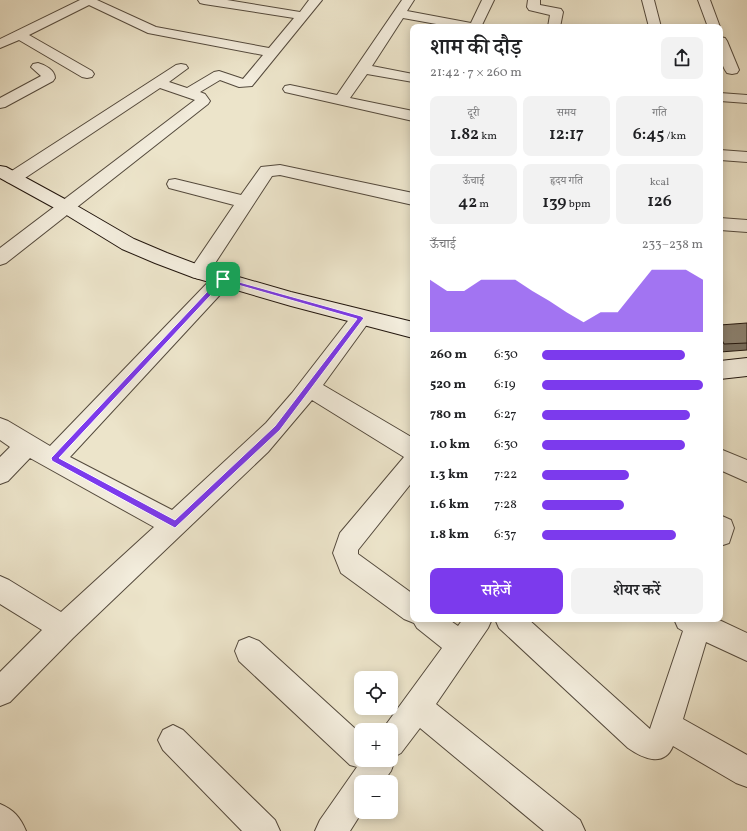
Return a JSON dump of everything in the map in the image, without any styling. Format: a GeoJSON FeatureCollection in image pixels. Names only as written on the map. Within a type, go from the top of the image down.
{"type":"FeatureCollection","features":[{"type":"Feature","properties":{"kind":"street"},"geometry":{"type":"LineString","coordinates":[[0,44],[90,0],[153,30],[273,53]]}},
{"type":"Feature","properties":{"kind":"street"},"geometry":{"type":"LineString","coordinates":[[204,0],[303,16]]}},
{"type":"Feature","properties":{"kind":"street"},"geometry":{"type":"LineString","coordinates":[[189,93],[220,75],[239,83],[247,83],[316,0]]}},
{"type":"Feature","properties":{"kind":"street"},"geometry":{"type":"LineString","coordinates":[[340,101],[363,69],[408,0]]}},
{"type":"Feature","properties":{"kind":"street"},"geometry":{"type":"LineString","coordinates":[[476,24],[488,0]]}},
{"type":"Feature","properties":{"kind":"street"},"geometry":{"type":"LineString","coordinates":[[534,0],[533,7],[558,12],[555,24]]}},
{"type":"Feature","properties":{"kind":"street"},"geometry":{"type":"LineString","coordinates":[[648,0],[654,24]]}},
{"type":"Feature","properties":{"kind":"street"},"geometry":{"type":"LineString","coordinates":[[704,0],[713,24]]}},
{"type":"Feature","properties":{"kind":"street"},"geometry":{"type":"LineString","coordinates":[[399,13],[458,24]]}},
{"type":"Feature","properties":{"kind":"street"},"geometry":{"type":"LineString","coordinates":[[20,35],[86,74]]}},
{"type":"Feature","properties":{"kind":"street"},"geometry":{"type":"LineString","coordinates":[[723,48],[732,70]]}},
{"type":"Feature","properties":{"kind":"street"},"geometry":{"type":"LineString","coordinates":[[26,74],[58,57]]}},
{"type":"Feature","properties":{"kind":"street"},"geometry":{"type":"LineString","coordinates":[[0,104],[48,78],[48,74],[38,68]]}},
{"type":"Feature","properties":{"kind":"street"},"geometry":{"type":"LineString","coordinates":[[7,175],[181,68]]}},
{"type":"Feature","properties":{"kind":"street"},"geometry":{"type":"LineString","coordinates":[[363,69],[410,77]]}},
{"type":"Feature","properties":{"kind":"street"},"geometry":{"type":"LineString","coordinates":[[0,258],[204,100],[200,97],[158,83]]}},
{"type":"Feature","properties":{"kind":"street"},"geometry":{"type":"LineString","coordinates":[[290,89],[410,115]]}},
{"type":"Feature","properties":{"kind":"street"},"geometry":{"type":"LineString","coordinates":[[723,97],[747,99]]}},
{"type":"Feature","properties":{"kind":"street"},"geometry":{"type":"LineString","coordinates":[[723,155],[747,157]]}},
{"type":"Feature","properties":{"kind":"street"},"geometry":{"type":"LineString","coordinates":[[199,272],[267,171],[273,170],[410,198]]}},
{"type":"Feature","properties":{"kind":"street"},"geometry":{"type":"LineString","coordinates":[[7,175],[66,207],[128,244],[161,258],[223,279],[361,318],[410,329]]}},
{"type":"Feature","properties":{"kind":"street"},"geometry":{"type":"LineString","coordinates":[[175,184],[245,202]]}},
{"type":"Feature","properties":{"kind":"street"},"geometry":{"type":"LineString","coordinates":[[723,224],[747,226]]}},
{"type":"Feature","properties":{"kind":"street"},"geometry":{"type":"LineString","coordinates":[[54,458],[223,279]]}},
{"type":"Feature","properties":{"kind":"street"},"geometry":{"type":"LineString","coordinates":[[0,692],[62,628],[175,525],[277,428],[361,318]]}},
{"type":"Feature","properties":{"kind":"street"},"geometry":{"type":"LineString","coordinates":[[723,370],[747,367]]}},
{"type":"Feature","properties":{"kind":"street"},"geometry":{"type":"LineString","coordinates":[[309,387],[410,448]]}},
{"type":"Feature","properties":{"kind":"street"},"geometry":{"type":"LineString","coordinates":[[0,428],[27,445],[54,458],[175,525]]}},
{"type":"Feature","properties":{"kind":"street"},"geometry":{"type":"LineString","coordinates":[[0,473],[27,445]]}},
{"type":"Feature","properties":{"kind":"street"},"geometry":{"type":"LineString","coordinates":[[723,460],[747,471]]}},
{"type":"Feature","properties":{"kind":"street"},"geometry":{"type":"LineString","coordinates":[[410,467],[349,542],[345,549],[345,558],[350,564],[410,608]]}},
{"type":"Feature","properties":{"kind":"street"},"geometry":{"type":"LineString","coordinates":[[0,589],[62,628]]}},
{"type":"Feature","properties":{"kind":"street"},"geometry":{"type":"LineString","coordinates":[[430,622],[461,644]]}},
{"type":"Feature","properties":{"kind":"street"},"geometry":{"type":"LineString","coordinates":[[398,730],[477,622]]}},
{"type":"Feature","properties":{"kind":"street"},"geometry":{"type":"LineString","coordinates":[[511,622],[638,738],[649,745],[657,745],[661,740],[695,622]]}},
{"type":"Feature","properties":{"kind":"street"},"geometry":{"type":"LineString","coordinates":[[697,622],[747,647]]}},
{"type":"Feature","properties":{"kind":"street"},"geometry":{"type":"LineString","coordinates":[[249,651],[354,748]]}},
{"type":"Feature","properties":{"kind":"street"},"geometry":{"type":"LineString","coordinates":[[416,706],[569,831]]}},
{"type":"Feature","properties":{"kind":"street"},"geometry":{"type":"LineString","coordinates":[[666,726],[747,772]]}},
{"type":"Feature","properties":{"kind":"street"},"geometry":{"type":"LineString","coordinates":[[173,740],[264,831]]}},
{"type":"Feature","properties":{"kind":"street"},"geometry":{"type":"LineString","coordinates":[[331,831],[371,767]]}},
{"type":"Feature","properties":{"kind":"street"},"geometry":{"type":"LineString","coordinates":[[0,820],[10,831]]}},
{"type":"Feature","properties":{"kind":"building"},"geometry":{"type":"Polygon","coordinates":[[[747,323],[747,343],[724,344],[723,325],[747,323]]]}},
{"type":"Feature","properties":{"kind":"route"},"geometry":{"type":"LineString","coordinates":[[223,279],[361,318],[277,428],[175,525],[54,458],[223,279]]}}]}
